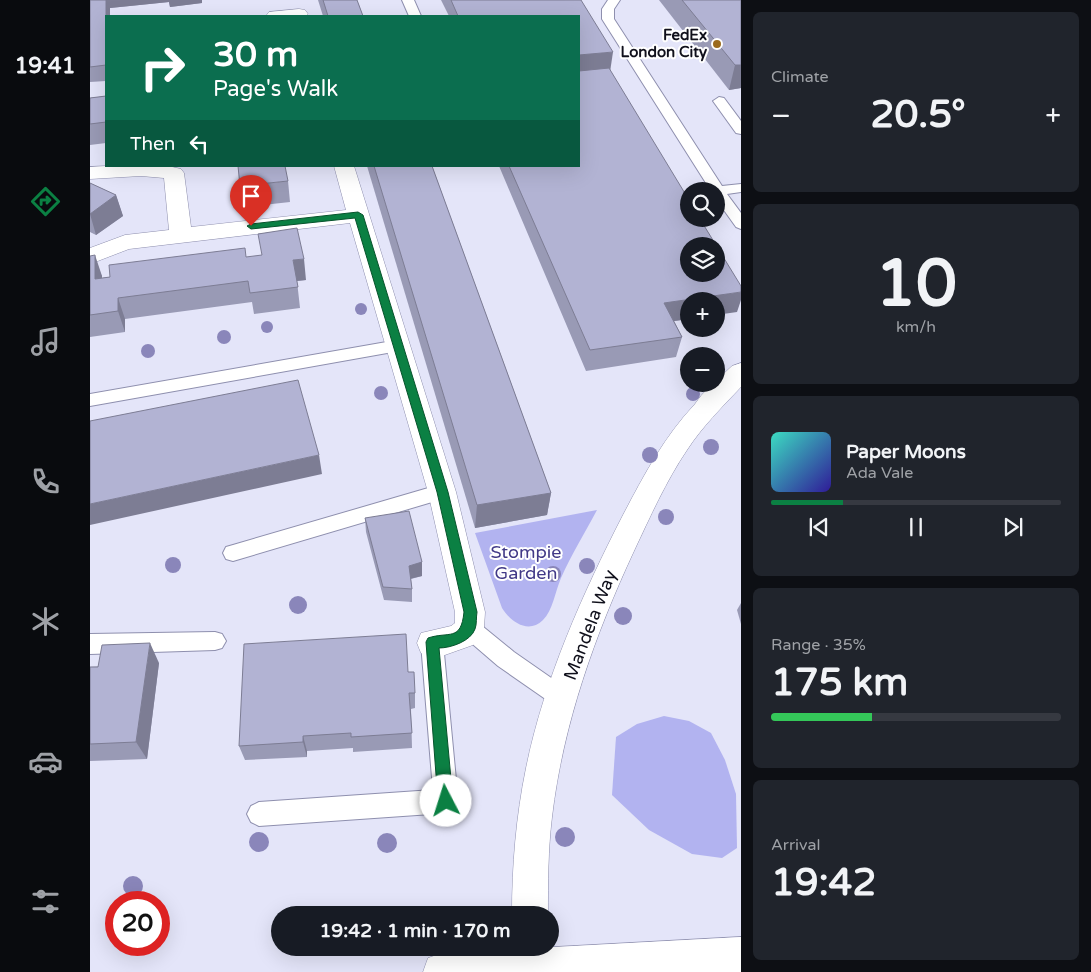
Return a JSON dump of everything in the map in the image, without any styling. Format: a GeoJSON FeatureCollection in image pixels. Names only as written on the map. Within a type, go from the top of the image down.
{"type":"FeatureCollection","features":[{"type":"Feature","properties":{"kind":"main road"},"geometry":{"type":"LineString","coordinates":[[279,15],[298,10]]}},
{"type":"Feature","properties":{"kind":"main road"},"geometry":{"type":"LineString","coordinates":[[344,167],[442,492],[470,612],[469,628],[462,635],[445,642],[432,642]]}},
{"type":"Feature","properties":{"kind":"main road"},"geometry":{"type":"LineString","coordinates":[[90,173],[141,170],[174,173],[181,235]]}},
{"type":"Feature","properties":{"kind":"main road"},"geometry":{"type":"LineString","coordinates":[[90,257],[125,242],[358,215]]}},
{"type":"Feature","properties":{"kind":"main road","name":"Mandela Way"},"geometry":{"type":"LineString","coordinates":[[530,906],[529,890],[535,814],[546,754],[562,698],[596,602],[636,518],[660,472],[678,443],[696,420],[741,372]]}},
{"type":"Feature","properties":{"kind":"main road"},"geometry":{"type":"LineString","coordinates":[[442,972],[533,957],[741,956]]}},
{"type":"Feature","properties":{"kind":"lane"},"geometry":{"type":"LineString","coordinates":[[408,0],[415,15]]}},
{"type":"Feature","properties":{"kind":"lane"},"geometry":{"type":"LineString","coordinates":[[614,0],[608,9],[608,20],[712,182]]}},
{"type":"Feature","properties":{"kind":"lane"},"geometry":{"type":"LineString","coordinates":[[719,101],[741,130]]}},
{"type":"Feature","properties":{"kind":"lane"},"geometry":{"type":"LineString","coordinates":[[725,190],[741,188]]}},
{"type":"Feature","properties":{"kind":"lane"},"geometry":{"type":"LineString","coordinates":[[725,201],[741,224]]}},
{"type":"Feature","properties":{"kind":"lane"},"geometry":{"type":"LineString","coordinates":[[90,400],[398,346]]}},
{"type":"Feature","properties":{"kind":"lane"},"geometry":{"type":"LineString","coordinates":[[233,554],[442,492]]}},
{"type":"Feature","properties":{"kind":"lane"},"geometry":{"type":"LineString","coordinates":[[469,628],[518,668],[562,698]]}},
{"type":"Feature","properties":{"kind":"lane"},"geometry":{"type":"LineString","coordinates":[[90,644],[216,641]]}},
{"type":"Feature","properties":{"kind":"lane"},"geometry":{"type":"LineString","coordinates":[[259,814],[446,801],[432,642]]}},
{"type":"Feature","properties":{"kind":"green space","name":"Stompie Garden"},"geometry":{"type":"Polygon","coordinates":[[[597,510],[565,569],[552,606],[543,620],[537,624],[526,626],[515,621],[505,613],[475,533],[597,510]]]}},
{"type":"Feature","properties":{"kind":"green space"},"geometry":{"type":"Polygon","coordinates":[[[664,716],[689,721],[711,733],[725,760],[736,794],[737,848],[722,858],[692,854],[649,830],[612,795],[616,737],[637,724],[664,716]]]}},
{"type":"Feature","properties":{"kind":"building"},"geometry":{"type":"Polygon","coordinates":[[[90,0],[106,0],[105,65],[90,67],[90,0]]]}},
{"type":"Feature","properties":{"kind":"building"},"geometry":{"type":"Polygon","coordinates":[[[323,0],[357,0],[363,15],[328,15],[323,0]]]}},
{"type":"Feature","properties":{"kind":"building"},"geometry":{"type":"Polygon","coordinates":[[[451,0],[581,0],[613,52],[580,55],[580,15],[458,15],[451,0]]]}},
{"type":"Feature","properties":{"kind":"building"},"geometry":{"type":"Polygon","coordinates":[[[682,0],[741,0],[741,65],[735,65],[682,0]]]}},
{"type":"Feature","properties":{"kind":"building"},"geometry":{"type":"Polygon","coordinates":[[[609,68],[680,185],[680,227],[705,227],[711,237],[680,237],[680,282],[725,282],[725,260],[741,286],[741,292],[725,294],[725,292],[680,292],[680,301],[664,303],[680,333],[680,337],[682,337],[590,350],[509,167],[580,167],[580,71],[609,68]]]}},
{"type":"Feature","properties":{"kind":"building"},"geometry":{"type":"Polygon","coordinates":[[[105,96],[105,122],[90,124],[90,98],[105,96]]]}},
{"type":"Feature","properties":{"kind":"building"},"geometry":{"type":"Polygon","coordinates":[[[238,167],[285,167],[288,181],[240,186],[238,167]]]}},
{"type":"Feature","properties":{"kind":"building"},"geometry":{"type":"Polygon","coordinates":[[[374,167],[432,167],[551,493],[477,505],[374,167]]]}},
{"type":"Feature","properties":{"kind":"building"},"geometry":{"type":"Polygon","coordinates":[[[90,183],[116,195],[90,214],[90,183]]]}},
{"type":"Feature","properties":{"kind":"building"},"geometry":{"type":"Polygon","coordinates":[[[297,228],[304,259],[293,260],[298,287],[250,293],[248,281],[118,298],[118,311],[90,315],[90,256],[95,255],[95,279],[110,277],[109,265],[245,248],[246,257],[262,255],[258,234],[297,228]]]}},
{"type":"Feature","properties":{"kind":"building"},"geometry":{"type":"Polygon","coordinates":[[[298,380],[319,455],[90,504],[90,421],[298,380]]]}},
{"type":"Feature","properties":{"kind":"building"},"geometry":{"type":"Polygon","coordinates":[[[409,511],[422,562],[409,566],[412,589],[383,587],[365,518],[409,511]]]}},
{"type":"Feature","properties":{"kind":"building"},"geometry":{"type":"Polygon","coordinates":[[[406,634],[408,672],[414,672],[415,693],[409,693],[412,733],[351,737],[351,733],[303,736],[303,742],[239,746],[244,644],[406,634]]]}},
{"type":"Feature","properties":{"kind":"building"},"geometry":{"type":"Polygon","coordinates":[[[150,643],[136,742],[90,744],[90,667],[98,667],[102,645],[150,643]]]}},
{"type":"Feature","properties":{"kind":"place","name":"FedEx London City"},"geometry":{"type":"Point","coordinates":[717,44]}},
{"type":"Feature","properties":{"kind":"route"},"geometry":{"type":"LineString","coordinates":[[251,226],[358,215],[442,492],[470,612],[469,628],[462,635],[445,642],[432,642],[446,801]]}}]}
